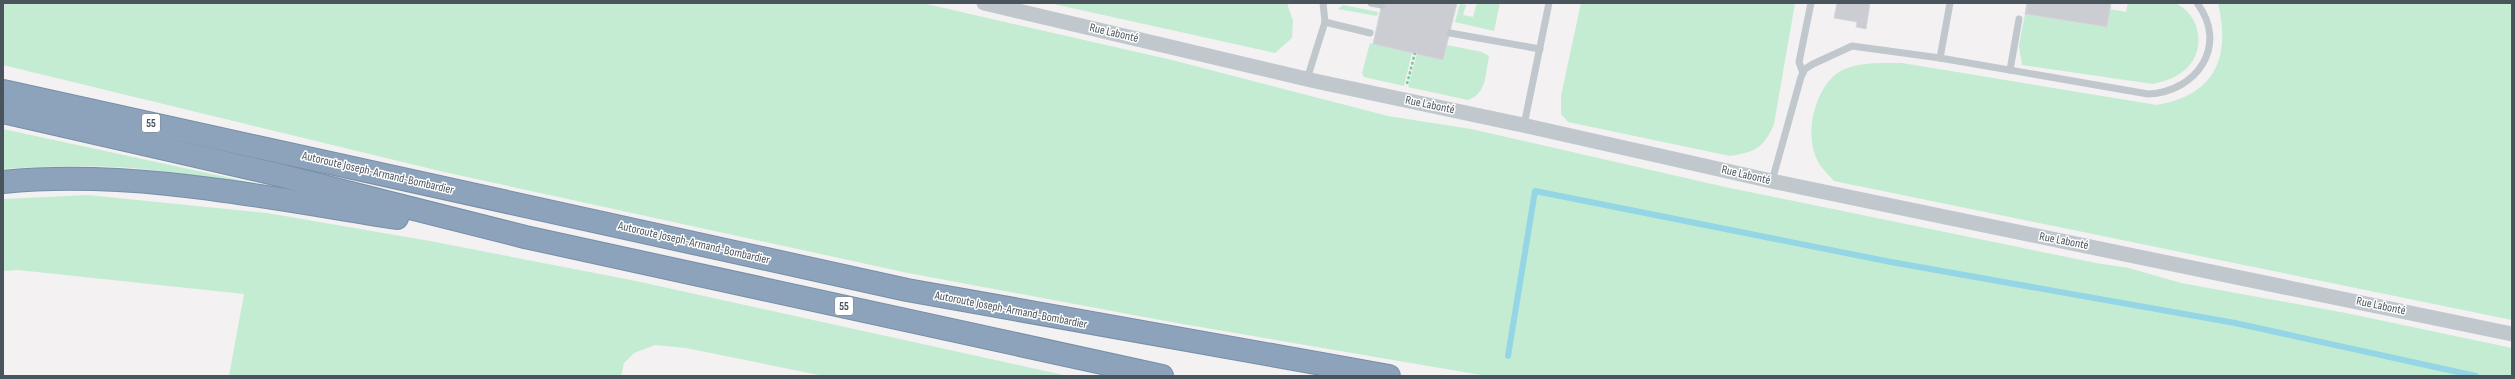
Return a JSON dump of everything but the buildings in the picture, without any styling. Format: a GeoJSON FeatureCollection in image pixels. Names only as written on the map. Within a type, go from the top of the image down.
{"type":"FeatureCollection","features":[{"type":"Feature","properties":{"kind":"highway","name":"Autoroute Joseph-Armand-Bombardier"},"geometry":{"type":"LineString","coordinates":[[3,91],[900,289],[1389,376]]}},
{"type":"Feature","properties":{"kind":"highway"},"geometry":{"type":"LineString","coordinates":[[3,112],[278,175],[525,237]]}},
{"type":"Feature","properties":{"kind":"highway"},"geometry":{"type":"LineString","coordinates":[[3,182],[57,179],[136,182],[219,191],[525,237]]}},
{"type":"Feature","properties":{"kind":"highway","name":"55"},"geometry":{"type":"LineString","coordinates":[[525,237],[1162,376]]}},
{"type":"Feature","properties":{"kind":"street","name":"Rue Labonté"},"geometry":{"type":"LineString","coordinates":[[984,3],[1307,79],[1524,125],[1772,181],[2512,334]]}},
{"type":"Feature","properties":{"kind":"lane"},"geometry":{"type":"LineString","coordinates":[[1307,79],[1325,22],[1324,3]]}},
{"type":"Feature","properties":{"kind":"lane"},"geometry":{"type":"LineString","coordinates":[[1371,3],[1382,6]]}},
{"type":"Feature","properties":{"kind":"lane"},"geometry":{"type":"LineString","coordinates":[[1524,125],[1549,3]]}},
{"type":"Feature","properties":{"kind":"lane"},"geometry":{"type":"LineString","coordinates":[[1772,181],[1803,73],[1800,62],[1811,3]]}},
{"type":"Feature","properties":{"kind":"lane"},"geometry":{"type":"LineString","coordinates":[[1940,58],[1950,3]]}},
{"type":"Feature","properties":{"kind":"lane"},"geometry":{"type":"LineString","coordinates":[[1803,73],[1813,64],[1852,46],[1940,58],[2148,94],[2170,90],[2191,78],[2203,64],[2208,54],[2211,42],[2210,31],[2208,20],[2197,3]]}},
{"type":"Feature","properties":{"kind":"lane"},"geometry":{"type":"LineString","coordinates":[[2010,70],[2019,19]]}},
{"type":"Feature","properties":{"kind":"lane"},"geometry":{"type":"LineString","coordinates":[[1325,22],[1370,33]]}},
{"type":"Feature","properties":{"kind":"lane"},"geometry":{"type":"LineString","coordinates":[[1450,33],[1540,49]]}},
{"type":"Feature","properties":{"kind":"path"},"geometry":{"type":"LineString","coordinates":[[1407,84],[1415,53]]}},
{"type":"Feature","properties":{"kind":"green space"},"geometry":{"type":"Polygon","coordinates":[[[3,3],[922,3],[1172,60],[1388,116],[1471,129],[1725,187],[2096,263],[2129,268],[2181,283],[2346,313],[2512,348],[2512,376],[1487,376],[1171,322],[908,273],[444,172],[3,65],[3,3]]]}},
{"type":"Feature","properties":{"kind":"green space"},"geometry":{"type":"Polygon","coordinates":[[[1049,3],[1287,3],[1293,21],[1292,38],[1275,53],[1049,3]]]}},
{"type":"Feature","properties":{"kind":"green space"},"geometry":{"type":"Polygon","coordinates":[[[1477,3],[1500,3],[1494,31],[1455,22],[1460,4],[1466,5],[1463,15],[1473,17],[1477,3]]]}},
{"type":"Feature","properties":{"kind":"green space"},"geometry":{"type":"Polygon","coordinates":[[[1581,3],[1795,3],[1774,124],[1766,139],[1758,148],[1746,153],[1730,156],[1568,122],[1561,114],[1561,96],[1581,3]]]}},
{"type":"Feature","properties":{"kind":"green space"},"geometry":{"type":"Polygon","coordinates":[[[2128,3],[2173,3],[2185,9],[2191,16],[2198,32],[2197,50],[2194,59],[2188,67],[2172,78],[2153,84],[2022,65],[2019,46],[2025,14],[2106,27],[2109,9],[2126,12],[2128,3]]]}},
{"type":"Feature","properties":{"kind":"green space"},"geometry":{"type":"Polygon","coordinates":[[[2218,3],[2512,3],[2512,320],[1834,181],[1820,165],[1815,154],[1812,142],[1813,117],[1816,104],[1821,93],[1828,82],[1836,74],[1859,65],[1902,63],[2157,105],[2177,100],[2193,93],[2205,83],[2214,71],[2220,57],[2222,41],[2218,3]]]}},
{"type":"Feature","properties":{"kind":"green space"},"geometry":{"type":"Polygon","coordinates":[[[1343,5],[1378,12],[1377,16],[1338,9],[1343,5]]]}},
{"type":"Feature","properties":{"kind":"green space"},"geometry":{"type":"Polygon","coordinates":[[[1370,43],[1412,53],[1404,86],[1364,77],[1362,73],[1370,43]]]}},
{"type":"Feature","properties":{"kind":"green space"},"geometry":{"type":"Polygon","coordinates":[[[1447,45],[1482,52],[1489,56],[1486,76],[1482,88],[1479,93],[1468,100],[1408,87],[1417,54],[1443,60],[1447,45]]]}},
{"type":"Feature","properties":{"kind":"green space"},"geometry":{"type":"Polygon","coordinates":[[[3,129],[272,187],[273,190],[147,169],[65,167],[3,169],[3,129]]]}},
{"type":"Feature","properties":{"kind":"green space"},"geometry":{"type":"Polygon","coordinates":[[[88,195],[267,213],[430,241],[636,281],[1068,376],[824,376],[686,348],[655,345],[634,353],[624,363],[621,376],[229,376],[244,294],[18,270],[3,271],[3,199],[88,195]]]}},
{"type":"Feature","properties":{"kind":"waterway"},"geometry":{"type":"LineString","coordinates":[[1508,356],[1535,191],[1891,262],[2235,323],[2476,376]]}}]}
